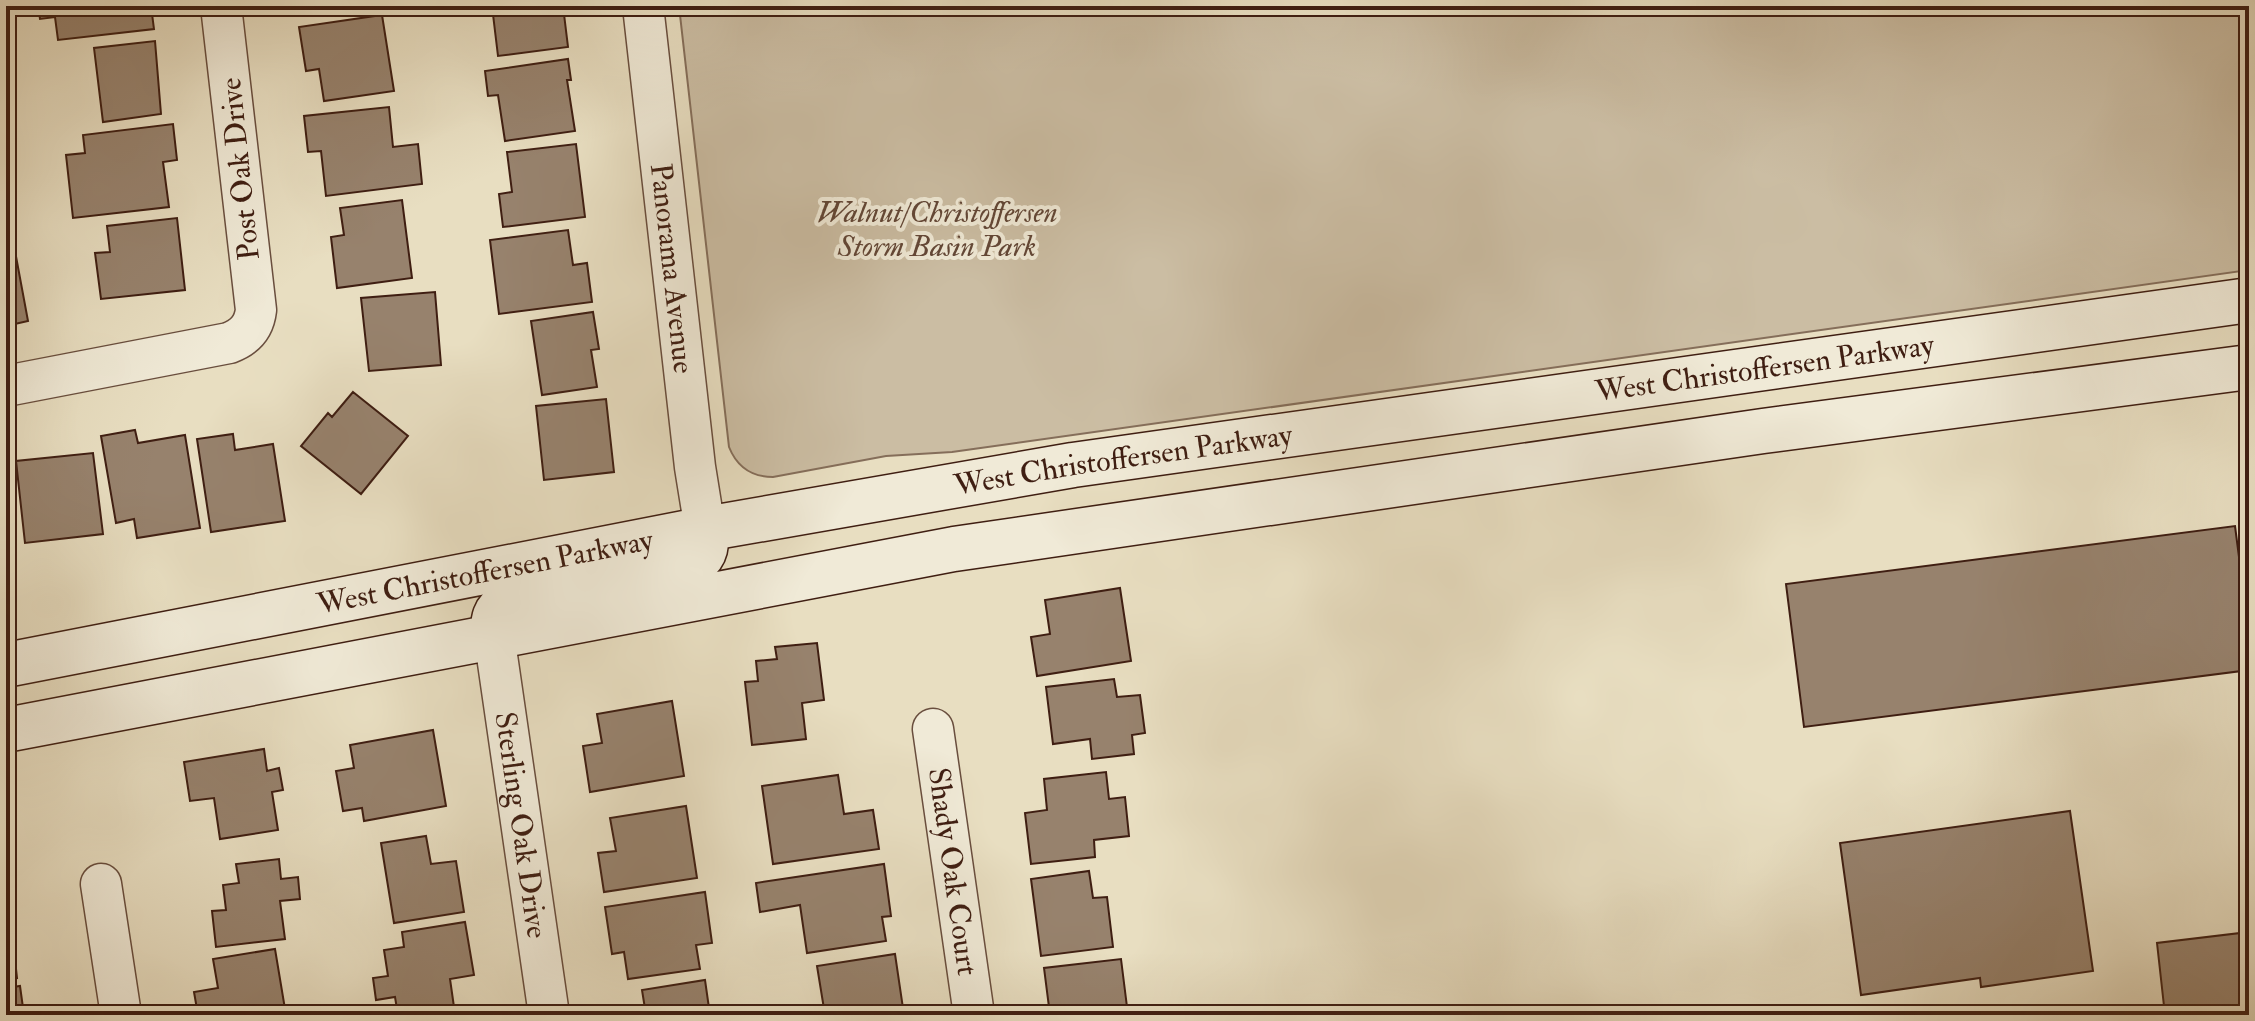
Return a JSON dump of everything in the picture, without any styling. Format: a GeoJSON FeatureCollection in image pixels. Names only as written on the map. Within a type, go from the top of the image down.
{"type":"FeatureCollection","features":[{"type":"Feature","properties":{"kind":"street","name":"Post Oak Drive"},"geometry":{"type":"LineString","coordinates":[[6,386],[229,343],[249,330],[256,310],[221,6]]}},
{"type":"Feature","properties":{"kind":"street","name":"Panorama Avenue"},"geometry":{"type":"LineString","coordinates":[[643,6],[695,467],[705,529]]}},
{"type":"Feature","properties":{"kind":"street","name":"West Christoffersen Parkway"},"geometry":{"type":"LineString","coordinates":[[6,665],[705,529],[1073,465],[2249,300]]}},
{"type":"Feature","properties":{"kind":"street","name":"West Christoffersen Parkway"},"geometry":{"type":"LineString","coordinates":[[6,730],[871,562],[1763,431],[2249,367]]}},
{"type":"Feature","properties":{"kind":"street"},"geometry":{"type":"LineString","coordinates":[[494,635],[494,615],[499,607],[508,602],[694,564],[702,559],[706,551],[705,529]]}},
{"type":"Feature","properties":{"kind":"street","name":"Sterling Oak Drive"},"geometry":{"type":"LineString","coordinates":[[494,635],[549,1015]]}},
{"type":"Feature","properties":{"kind":"street","name":"Shady Oak Court"},"geometry":{"type":"LineString","coordinates":[[933,729],[974,1015]]}},
{"type":"Feature","properties":{"kind":"street"},"geometry":{"type":"LineString","coordinates":[[101,884],[121,1015]]}},
{"type":"Feature","properties":{"kind":"green space","name":"Walnut/Christoffersen Storm Basin Park"},"geometry":{"type":"Polygon","coordinates":[[[679,6],[2249,6],[2249,270],[952,452],[886,456],[765,477],[746,470],[729,447],[679,6]]]}},
{"type":"Feature","properties":{"kind":"building"},"geometry":{"type":"Polygon","coordinates":[[[38,6],[151,6],[154,29],[58,40],[55,17],[40,19],[38,6]]]}},
{"type":"Feature","properties":{"kind":"building"},"geometry":{"type":"Polygon","coordinates":[[[306,6],[359,6],[306,12],[306,6]]]}},
{"type":"Feature","properties":{"kind":"building"},"geometry":{"type":"Polygon","coordinates":[[[492,6],[563,6],[568,47],[498,56],[492,6]]]}},
{"type":"Feature","properties":{"kind":"building"},"geometry":{"type":"Polygon","coordinates":[[[382,15],[394,91],[324,101],[319,69],[306,71],[299,27],[382,15]]]}},
{"type":"Feature","properties":{"kind":"building"},"geometry":{"type":"Polygon","coordinates":[[[155,41],[161,114],[103,122],[94,48],[155,41]]]}},
{"type":"Feature","properties":{"kind":"building"},"geometry":{"type":"Polygon","coordinates":[[[568,59],[571,80],[567,80],[575,131],[505,141],[498,95],[488,96],[485,71],[568,59]]]}},
{"type":"Feature","properties":{"kind":"building"},"geometry":{"type":"Polygon","coordinates":[[[389,107],[393,147],[418,144],[422,184],[326,196],[321,151],[308,152],[304,116],[389,107]]]}},
{"type":"Feature","properties":{"kind":"building"},"geometry":{"type":"Polygon","coordinates":[[[173,124],[177,160],[163,162],[169,207],[73,218],[66,155],[85,153],[83,135],[173,124]]]}},
{"type":"Feature","properties":{"kind":"building"},"geometry":{"type":"Polygon","coordinates":[[[576,144],[585,217],[503,227],[499,194],[512,192],[507,152],[576,144]]]}},
{"type":"Feature","properties":{"kind":"building"},"geometry":{"type":"Polygon","coordinates":[[[402,200],[412,278],[337,288],[331,237],[344,235],[340,208],[402,200]]]}},
{"type":"Feature","properties":{"kind":"building"},"geometry":{"type":"Polygon","coordinates":[[[177,218],[185,290],[101,299],[95,253],[110,252],[107,226],[177,218]]]}},
{"type":"Feature","properties":{"kind":"building"},"geometry":{"type":"Polygon","coordinates":[[[568,230],[573,265],[587,263],[592,302],[499,314],[490,240],[568,230]]]}},
{"type":"Feature","properties":{"kind":"building"},"geometry":{"type":"Polygon","coordinates":[[[15,251],[28,321],[6,326],[6,252],[15,251]]]}},
{"type":"Feature","properties":{"kind":"building"},"geometry":{"type":"Polygon","coordinates":[[[435,292],[441,365],[369,371],[361,298],[435,292]]]}},
{"type":"Feature","properties":{"kind":"building"},"geometry":{"type":"Polygon","coordinates":[[[593,312],[599,349],[591,350],[597,387],[542,395],[531,321],[593,312]]]}},
{"type":"Feature","properties":{"kind":"building"},"geometry":{"type":"Polygon","coordinates":[[[353,392],[408,436],[361,494],[301,446],[328,413],[332,417],[353,392]]]}},
{"type":"Feature","properties":{"kind":"building"},"geometry":{"type":"Polygon","coordinates":[[[606,399],[614,472],[544,480],[536,406],[606,399]]]}},
{"type":"Feature","properties":{"kind":"building"},"geometry":{"type":"Polygon","coordinates":[[[135,430],[138,443],[185,435],[200,528],[137,538],[134,519],[116,523],[101,436],[135,430]]]}},
{"type":"Feature","properties":{"kind":"building"},"geometry":{"type":"Polygon","coordinates":[[[233,434],[235,450],[273,444],[285,521],[211,532],[197,439],[233,434]]]}},
{"type":"Feature","properties":{"kind":"building"},"geometry":{"type":"Polygon","coordinates":[[[93,453],[103,534],[25,543],[16,461],[93,453]]]}},
{"type":"Feature","properties":{"kind":"building"},"geometry":{"type":"Polygon","coordinates":[[[6,505],[15,559],[6,561],[6,505]]]}},
{"type":"Feature","properties":{"kind":"building"},"geometry":{"type":"Polygon","coordinates":[[[2235,526],[2249,634],[2249,670],[1804,727],[1786,584],[2235,526]]]}},
{"type":"Feature","properties":{"kind":"building"},"geometry":{"type":"Polygon","coordinates":[[[1120,588],[1131,661],[1037,676],[1031,637],[1050,634],[1045,600],[1120,588]]]}},
{"type":"Feature","properties":{"kind":"building"},"geometry":{"type":"Polygon","coordinates":[[[817,643],[824,700],[802,703],[806,739],[752,745],[745,682],[758,681],[756,661],[777,659],[775,647],[817,643]]]}},
{"type":"Feature","properties":{"kind":"building"},"geometry":{"type":"Polygon","coordinates":[[[1114,679],[1117,697],[1140,695],[1145,733],[1132,735],[1134,754],[1092,759],[1090,739],[1053,744],[1046,687],[1114,679]]]}},
{"type":"Feature","properties":{"kind":"building"},"geometry":{"type":"Polygon","coordinates":[[[672,701],[684,776],[590,792],[583,746],[602,743],[597,714],[672,701]]]}},
{"type":"Feature","properties":{"kind":"building"},"geometry":{"type":"Polygon","coordinates":[[[433,730],[446,806],[364,821],[362,808],[343,811],[336,771],[354,768],[350,745],[433,730]]]}},
{"type":"Feature","properties":{"kind":"building"},"geometry":{"type":"Polygon","coordinates":[[[264,749],[267,771],[279,768],[283,790],[272,792],[278,830],[220,839],[214,798],[190,801],[184,762],[264,749]]]}},
{"type":"Feature","properties":{"kind":"building"},"geometry":{"type":"Polygon","coordinates":[[[1106,772],[1109,799],[1125,797],[1129,836],[1094,840],[1095,857],[1031,864],[1025,813],[1047,810],[1044,779],[1106,772]]]}},
{"type":"Feature","properties":{"kind":"building"},"geometry":{"type":"Polygon","coordinates":[[[838,775],[844,814],[873,810],[879,849],[773,864],[762,786],[838,775]]]}},
{"type":"Feature","properties":{"kind":"building"},"geometry":{"type":"Polygon","coordinates":[[[686,806],[697,878],[604,892],[598,853],[616,851],[610,818],[686,806]]]}},
{"type":"Feature","properties":{"kind":"building"},"geometry":{"type":"Polygon","coordinates":[[[2070,811],[2093,971],[1981,987],[1980,978],[1861,995],[1840,843],[2070,811]]]}},
{"type":"Feature","properties":{"kind":"building"},"geometry":{"type":"Polygon","coordinates":[[[426,836],[431,864],[456,861],[464,912],[394,923],[381,843],[426,836]]]}},
{"type":"Feature","properties":{"kind":"building"},"geometry":{"type":"Polygon","coordinates":[[[279,859],[281,879],[298,877],[300,899],[280,901],[285,939],[216,947],[212,911],[226,910],[223,885],[239,883],[236,864],[279,859]]]}},
{"type":"Feature","properties":{"kind":"building"},"geometry":{"type":"Polygon","coordinates":[[[884,864],[891,916],[882,917],[886,941],[807,953],[800,905],[760,912],[756,883],[884,864]]]}},
{"type":"Feature","properties":{"kind":"building"},"geometry":{"type":"Polygon","coordinates":[[[1089,871],[1093,898],[1107,897],[1113,947],[1041,956],[1031,879],[1089,871]]]}},
{"type":"Feature","properties":{"kind":"building"},"geometry":{"type":"Polygon","coordinates":[[[705,892],[712,943],[696,945],[700,969],[628,979],[624,952],[612,954],[605,907],[705,892]]]}},
{"type":"Feature","properties":{"kind":"building"},"geometry":{"type":"Polygon","coordinates":[[[465,922],[474,975],[450,979],[454,1007],[398,1015],[395,997],[376,1000],[373,978],[388,976],[384,950],[404,947],[402,932],[465,922]]]}},
{"type":"Feature","properties":{"kind":"building"},"geometry":{"type":"Polygon","coordinates":[[[2249,932],[2249,1015],[2165,1015],[2157,943],[2249,932]]]}},
{"type":"Feature","properties":{"kind":"building"},"geometry":{"type":"Polygon","coordinates":[[[13,941],[17,978],[6,979],[6,942],[13,941]]]}},
{"type":"Feature","properties":{"kind":"building"},"geometry":{"type":"Polygon","coordinates":[[[275,949],[286,1015],[198,1015],[194,992],[218,988],[213,959],[275,949]]]}},
{"type":"Feature","properties":{"kind":"building"},"geometry":{"type":"Polygon","coordinates":[[[895,954],[904,1015],[825,1015],[817,966],[895,954]]]}},
{"type":"Feature","properties":{"kind":"building"},"geometry":{"type":"Polygon","coordinates":[[[1121,959],[1128,1015],[1050,1015],[1044,968],[1121,959]]]}},
{"type":"Feature","properties":{"kind":"building"},"geometry":{"type":"Polygon","coordinates":[[[705,980],[710,1015],[646,1015],[642,990],[705,980]]]}},
{"type":"Feature","properties":{"kind":"building"},"geometry":{"type":"Polygon","coordinates":[[[20,986],[24,1015],[6,1015],[6,988],[20,986]]]}}]}
